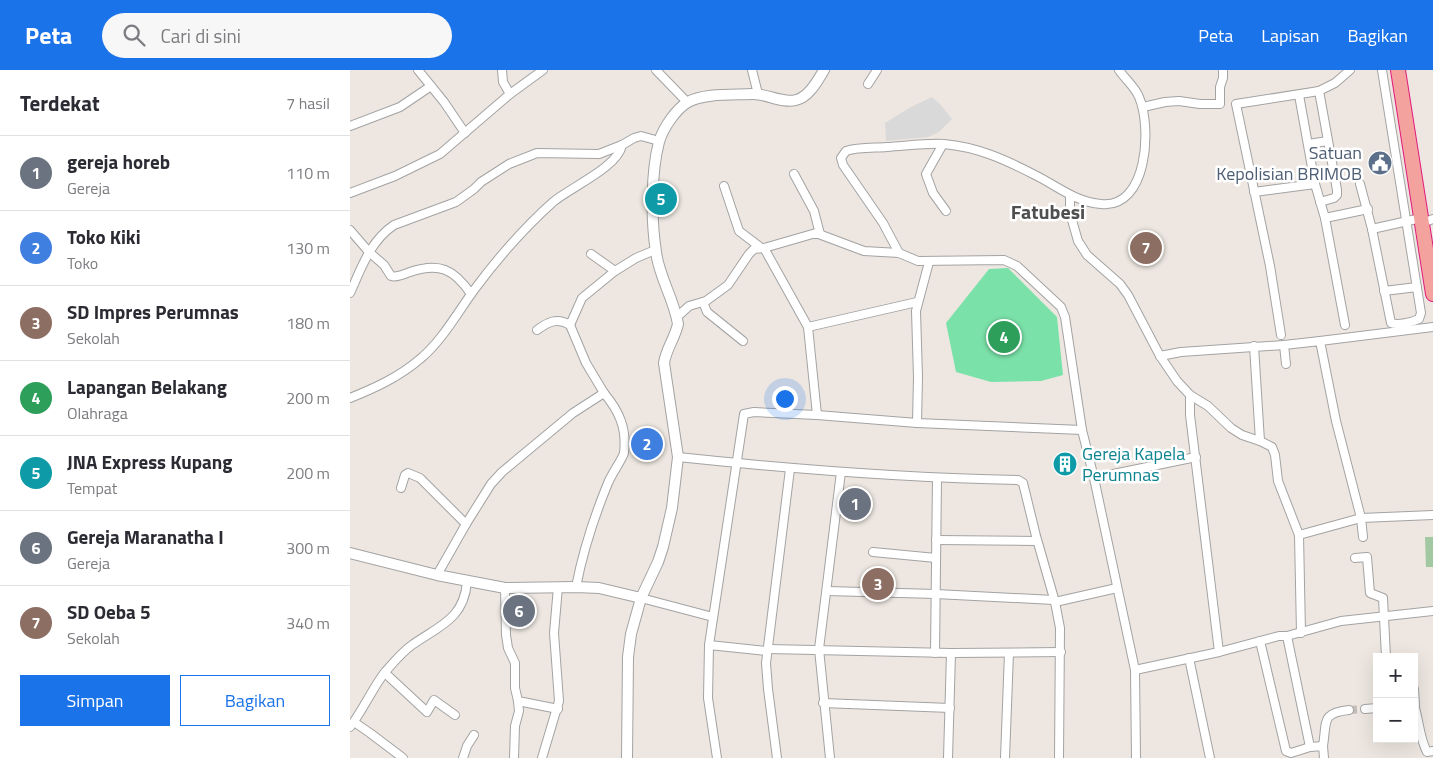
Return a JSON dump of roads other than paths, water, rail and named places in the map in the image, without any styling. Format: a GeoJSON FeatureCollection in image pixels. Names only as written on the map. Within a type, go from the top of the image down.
{"type":"FeatureCollection","features":[{"type":"Feature","properties":{"kind":"highway"},"geometry":{"type":"LineString","coordinates":[[1398,70],[1425,220],[1433,294]]}},
{"type":"Feature","properties":{"kind":"street"},"geometry":{"type":"LineString","coordinates":[[418,70],[444,102],[464,133]]}},
{"type":"Feature","properties":{"kind":"street"},"geometry":{"type":"LineString","coordinates":[[502,70],[503,82],[510,94]]}},
{"type":"Feature","properties":{"kind":"street"},"geometry":{"type":"LineString","coordinates":[[350,193],[395,176],[440,154],[510,94],[542,70]]}},
{"type":"Feature","properties":{"kind":"street"},"geometry":{"type":"LineString","coordinates":[[656,70],[687,102]]}},
{"type":"Feature","properties":{"kind":"street"},"geometry":{"type":"LineString","coordinates":[[752,70],[758,94]]}},
{"type":"Feature","properties":{"kind":"street"},"geometry":{"type":"LineString","coordinates":[[626,758],[628,657],[631,634],[641,598],[658,562],[666,536],[672,508],[678,457],[664,363],[667,349],[676,333],[678,324],[657,262],[655,250],[653,204],[659,140],[672,118],[687,102],[697,98],[758,94],[789,101],[798,100],[812,88],[824,70]]}},
{"type":"Feature","properties":{"kind":"street"},"geometry":{"type":"LineString","coordinates":[[868,84],[877,70]]}},
{"type":"Feature","properties":{"kind":"street"},"geometry":{"type":"LineString","coordinates":[[898,253],[882,223],[843,165],[842,158],[844,153],[849,150],[943,144],[978,150],[999,157],[1038,176],[1070,195],[1086,201],[1103,205],[1118,202],[1126,199],[1131,193],[1142,165],[1145,143],[1143,107],[1135,90],[1119,70]]}},
{"type":"Feature","properties":{"kind":"street"},"geometry":{"type":"LineString","coordinates":[[1143,107],[1172,102],[1220,104],[1223,70]]}},
{"type":"Feature","properties":{"kind":"street"},"geometry":{"type":"LineString","coordinates":[[1281,336],[1270,266],[1236,104],[1320,91],[1335,84],[1350,70]]}},
{"type":"Feature","properties":{"kind":"street"},"geometry":{"type":"LineString","coordinates":[[1360,184],[1368,209],[1390,324],[1395,325],[1419,319],[1421,313],[1417,286],[1382,70]]}},
{"type":"Feature","properties":{"kind":"street"},"geometry":{"type":"LineString","coordinates":[[350,126],[400,107],[431,86]]}},
{"type":"Feature","properties":{"kind":"street"},"geometry":{"type":"LineString","coordinates":[[1320,91],[1337,195],[1334,198],[1320,202]]}},
{"type":"Feature","properties":{"kind":"street"},"geometry":{"type":"LineString","coordinates":[[1299,95],[1315,184],[1325,218],[1345,325]]}},
{"type":"Feature","properties":{"kind":"street"},"geometry":{"type":"LineString","coordinates":[[350,294],[369,252],[378,238],[394,225],[456,202],[481,182],[509,164],[537,153],[599,154],[641,136],[659,140]]}},
{"type":"Feature","properties":{"kind":"street"},"geometry":{"type":"LineString","coordinates":[[1308,144],[1328,142]]}},
{"type":"Feature","properties":{"kind":"street"},"geometry":{"type":"LineString","coordinates":[[943,144],[926,174],[933,193],[946,211]]}},
{"type":"Feature","properties":{"kind":"street"},"geometry":{"type":"LineString","coordinates":[[350,398],[401,374],[421,359],[433,346],[488,272],[552,203],[613,161],[622,145]]}},
{"type":"Feature","properties":{"kind":"street"},"geometry":{"type":"LineString","coordinates":[[794,174],[814,211],[820,234]]}},
{"type":"Feature","properties":{"kind":"street"},"geometry":{"type":"LineString","coordinates":[[1254,192],[1315,184]]}},
{"type":"Feature","properties":{"kind":"street"},"geometry":{"type":"LineString","coordinates":[[724,186],[739,231],[762,248],[808,327],[817,414]]}},
{"type":"Feature","properties":{"kind":"street"},"geometry":{"type":"LineString","coordinates":[[1070,195],[1070,213],[1078,241],[1087,255],[1120,284],[1160,356],[1190,396],[1208,406],[1231,428],[1242,435],[1260,441],[1272,448],[1275,455],[1278,481],[1299,535],[1301,632]]}},
{"type":"Feature","properties":{"kind":"street"},"geometry":{"type":"LineString","coordinates":[[1325,218],[1368,209]]}},
{"type":"Feature","properties":{"kind":"street"},"geometry":{"type":"LineString","coordinates":[[1372,229],[1425,220]]}},
{"type":"Feature","properties":{"kind":"street"},"geometry":{"type":"LineString","coordinates":[[350,230],[369,252],[384,264],[393,277],[437,266],[456,276],[471,294]]}},
{"type":"Feature","properties":{"kind":"street"},"geometry":{"type":"LineString","coordinates":[[677,317],[689,306],[703,302],[728,285],[749,254],[762,248],[809,234],[820,234],[867,252],[898,253],[912,259],[929,262],[1004,260],[1011,262],[1060,307],[1065,317],[1082,430],[1135,670],[1136,758]]}},
{"type":"Feature","properties":{"kind":"street"},"geometry":{"type":"LineString","coordinates":[[570,325],[582,298],[615,271],[636,258],[655,250]]}},
{"type":"Feature","properties":{"kind":"street"},"geometry":{"type":"LineString","coordinates":[[591,254],[615,271]]}},
{"type":"Feature","properties":{"kind":"street"},"geometry":{"type":"LineString","coordinates":[[917,423],[917,302],[929,262]]}},
{"type":"Feature","properties":{"kind":"street"},"geometry":{"type":"LineString","coordinates":[[1384,290],[1417,286]]}},
{"type":"Feature","properties":{"kind":"street"},"geometry":{"type":"LineString","coordinates":[[703,302],[707,312],[743,341]]}},
{"type":"Feature","properties":{"kind":"street"},"geometry":{"type":"LineString","coordinates":[[808,327],[917,302]]}},
{"type":"Feature","properties":{"kind":"street"},"geometry":{"type":"LineString","coordinates":[[537,330],[548,322],[558,320],[570,325],[586,363],[620,416],[623,432],[624,455],[612,473],[598,507],[581,560],[576,587]]}},
{"type":"Feature","properties":{"kind":"street"},"geometry":{"type":"LineString","coordinates":[[1160,356],[1181,352],[1284,345],[1433,327]]}},
{"type":"Feature","properties":{"kind":"street"},"geometry":{"type":"LineString","coordinates":[[1320,341],[1336,421],[1361,518],[1363,537]]}},
{"type":"Feature","properties":{"kind":"street"},"geometry":{"type":"LineString","coordinates":[[1284,345],[1286,364]]}},
{"type":"Feature","properties":{"kind":"street"},"geometry":{"type":"LineString","coordinates":[[1254,346],[1260,441]]}},
{"type":"Feature","properties":{"kind":"street"},"geometry":{"type":"LineString","coordinates":[[437,575],[491,484],[502,472],[573,413],[604,392]]}},
{"type":"Feature","properties":{"kind":"street"},"geometry":{"type":"LineString","coordinates":[[1190,396],[1190,415],[1219,652]]}},
{"type":"Feature","properties":{"kind":"street"},"geometry":{"type":"LineString","coordinates":[[717,758],[708,698],[709,645],[744,414],[754,412],[817,414],[917,423],[1082,430]]}},
{"type":"Feature","properties":{"kind":"street"},"geometry":{"type":"LineString","coordinates":[[678,457],[790,469],[1021,482],[1025,485],[1037,541],[1060,628],[1059,758]]}},
{"type":"Feature","properties":{"kind":"street"},"geometry":{"type":"LineString","coordinates":[[1094,478],[1196,457]]}},
{"type":"Feature","properties":{"kind":"street"},"geometry":{"type":"LineString","coordinates":[[777,758],[767,681],[767,650],[790,469]]}},
{"type":"Feature","properties":{"kind":"street"},"geometry":{"type":"LineString","coordinates":[[401,488],[405,475],[408,472],[414,474],[466,524]]}},
{"type":"Feature","properties":{"kind":"street"},"geometry":{"type":"LineString","coordinates":[[830,758],[819,649],[841,472]]}},
{"type":"Feature","properties":{"kind":"street"},"geometry":{"type":"LineString","coordinates":[[935,653],[937,478]]}},
{"type":"Feature","properties":{"kind":"street"},"geometry":{"type":"LineString","coordinates":[[1299,535],[1361,518],[1433,515]]}},
{"type":"Feature","properties":{"kind":"street"},"geometry":{"type":"LineString","coordinates":[[936,540],[1037,541]]}},
{"type":"Feature","properties":{"kind":"street"},"geometry":{"type":"LineString","coordinates":[[873,552],[936,558]]}},
{"type":"Feature","properties":{"kind":"street"},"geometry":{"type":"LineString","coordinates":[[350,553],[467,582],[505,588],[599,588],[713,617]]}},
{"type":"Feature","properties":{"kind":"street"},"geometry":{"type":"LineString","coordinates":[[1355,558],[1367,558],[1370,593],[1382,598],[1386,653]]}},
{"type":"Feature","properties":{"kind":"street"},"geometry":{"type":"LineString","coordinates":[[403,758],[370,733],[352,725],[385,673],[410,646],[439,626],[459,609],[464,600],[467,582]]}},
{"type":"Feature","properties":{"kind":"street"},"geometry":{"type":"LineString","coordinates":[[542,758],[558,709],[559,689],[554,633],[558,587]]}},
{"type":"Feature","properties":{"kind":"street"},"geometry":{"type":"LineString","coordinates":[[505,588],[506,635],[508,648],[516,663],[515,688],[519,711],[515,726],[514,758]]}},
{"type":"Feature","properties":{"kind":"street"},"geometry":{"type":"LineString","coordinates":[[827,591],[936,594],[1054,601],[1117,588]]}},
{"type":"Feature","properties":{"kind":"street"},"geometry":{"type":"LineString","coordinates":[[1135,670],[1219,652],[1279,636],[1287,636],[1340,621],[1433,611]]}},
{"type":"Feature","properties":{"kind":"street"},"geometry":{"type":"LineString","coordinates":[[1287,636],[1310,747]]}},
{"type":"Feature","properties":{"kind":"street"},"geometry":{"type":"LineString","coordinates":[[1260,641],[1286,751],[1291,753],[1310,747],[1323,746]]}},
{"type":"Feature","properties":{"kind":"street"},"geometry":{"type":"LineString","coordinates":[[709,645],[767,650],[819,649],[935,653],[1061,652]]}},
{"type":"Feature","properties":{"kind":"street"},"geometry":{"type":"LineString","coordinates":[[948,758],[951,653]]}},
{"type":"Feature","properties":{"kind":"street"},"geometry":{"type":"LineString","coordinates":[[1005,758],[1009,653]]}},
{"type":"Feature","properties":{"kind":"street"},"geometry":{"type":"LineString","coordinates":[[1189,658],[1210,758]]}},
{"type":"Feature","properties":{"kind":"street"},"geometry":{"type":"LineString","coordinates":[[385,673],[427,712],[434,700],[455,715]]}},
{"type":"Feature","properties":{"kind":"street"},"geometry":{"type":"LineString","coordinates":[[518,701],[558,709]]}},
{"type":"Feature","properties":{"kind":"street"},"geometry":{"type":"LineString","coordinates":[[823,703],[950,708]]}},
{"type":"Feature","properties":{"kind":"street"},"geometry":{"type":"LineString","coordinates":[[1365,709],[1373,708]]}},
{"type":"Feature","properties":{"kind":"street"},"geometry":{"type":"LineString","coordinates":[[1324,758],[1323,746],[1327,718],[1334,712],[1349,710]]}},
{"type":"Feature","properties":{"kind":"street"},"geometry":{"type":"LineString","coordinates":[[1418,723],[1420,735],[1429,754]]}},
{"type":"Feature","properties":{"kind":"street"},"geometry":{"type":"LineString","coordinates":[[464,758],[467,746],[474,735]]}},
{"type":"Feature","properties":{"kind":"tunnel"},"geometry":{"type":"LineString","coordinates":[[1349,710],[1365,709]]}},
{"type":"Feature","properties":{"kind":"place","name":"Satuan Kepolisian BRIMOB"},"geometry":{"type":"Point","coordinates":[1380,163]}},
{"type":"Feature","properties":{"kind":"place","name":"JNA Express Kupang"},"geometry":{"type":"Point","coordinates":[661,199]}},
{"type":"Feature","properties":{"kind":"place","name":"SD Oeba 5"},"geometry":{"type":"Point","coordinates":[1146,248]}},
{"type":"Feature","properties":{"kind":"place","name":"Lapangan Belakang"},"geometry":{"type":"Point","coordinates":[1004,337]}},
{"type":"Feature","properties":{"kind":"place","name":"Toko Kiki"},"geometry":{"type":"Point","coordinates":[647,444]}},
{"type":"Feature","properties":{"kind":"place","name":"Gereja Kapela Perumnas"},"geometry":{"type":"Point","coordinates":[1065,464]}},
{"type":"Feature","properties":{"kind":"place","name":"gereja horeb"},"geometry":{"type":"Point","coordinates":[855,504]}},
{"type":"Feature","properties":{"kind":"place","name":"SD Impres Perumnas"},"geometry":{"type":"Point","coordinates":[878,584]}},
{"type":"Feature","properties":{"kind":"place","name":"Gereja Maranatha I"},"geometry":{"type":"Point","coordinates":[519,611]}},
{"type":"Feature","properties":{"kind":"district","name":"Fatubesi"},"geometry":{"type":"Point","coordinates":[1048,212]}}]}
